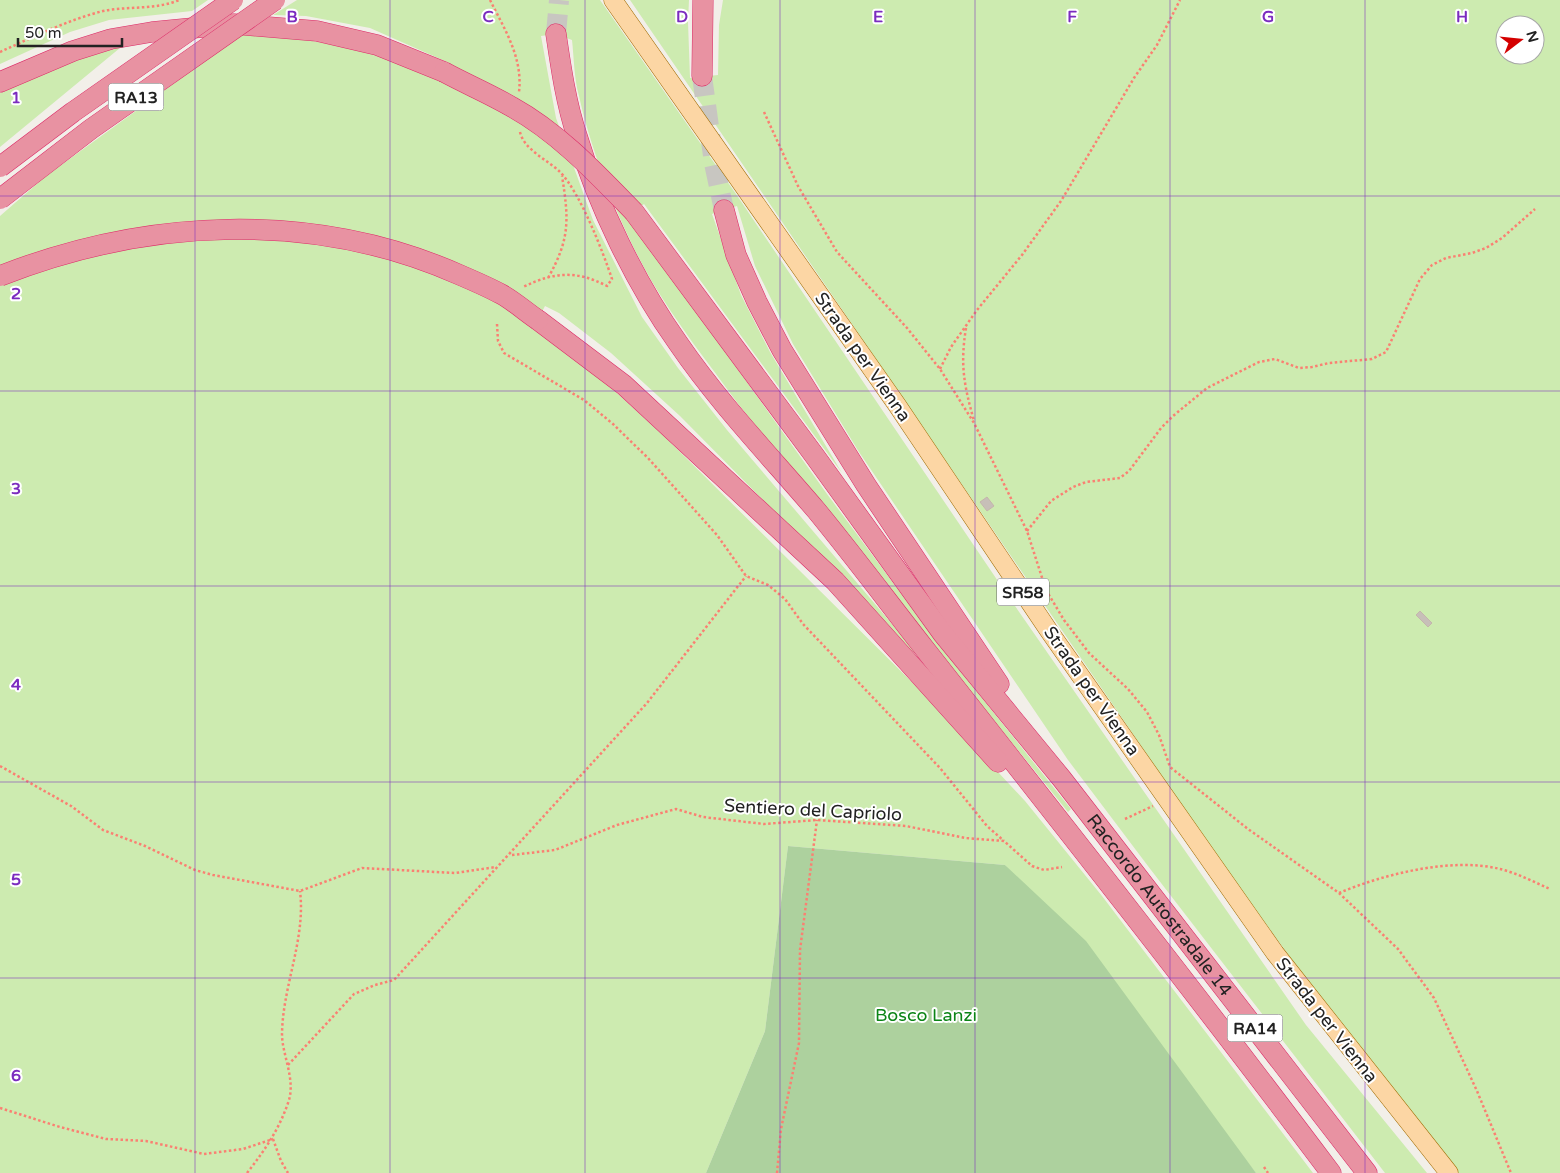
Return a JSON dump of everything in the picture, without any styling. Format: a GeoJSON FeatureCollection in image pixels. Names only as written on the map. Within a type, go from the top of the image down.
{"type":"FeatureCollection","features":[{"type":"Feature","properties":{"kind":"highway","name":"RA13"},"geometry":{"type":"LineString","coordinates":[[0,167],[89,100],[233,0]]}},
{"type":"Feature","properties":{"kind":"highway","name":"RA13"},"geometry":{"type":"LineString","coordinates":[[0,199],[106,118],[275,0]]}},
{"type":"Feature","properties":{"kind":"highway"},"geometry":{"type":"LineString","coordinates":[[702,76],[703,0]]}},
{"type":"Feature","properties":{"kind":"highway"},"geometry":{"type":"LineString","coordinates":[[0,82],[64,55],[111,39],[152,32],[234,24],[317,31],[377,45],[444,72],[513,108],[557,138],[595,172],[634,212],[803,440],[943,634],[1062,779]]}},
{"type":"Feature","properties":{"kind":"highway"},"geometry":{"type":"LineString","coordinates":[[556,34],[576,136],[594,183],[643,289],[677,343],[720,400],[816,511],[1061,822]]}},
{"type":"Feature","properties":{"kind":"highway"},"geometry":{"type":"LineString","coordinates":[[724,210],[736,255],[757,302],[812,400],[1062,779]]}},
{"type":"Feature","properties":{"kind":"highway"},"geometry":{"type":"LineString","coordinates":[[0,276],[75,250],[119,240],[205,230],[253,229],[302,231],[390,248],[429,261],[501,294],[624,385],[835,581],[1031,799],[1061,822]]}},
{"type":"Feature","properties":{"kind":"highway","name":"Raccordo Autostradale 14"},"geometry":{"type":"LineString","coordinates":[[1062,779],[1367,1173]]}},
{"type":"Feature","properties":{"kind":"highway","name":"Raccordo Autostradale 14"},"geometry":{"type":"LineString","coordinates":[[1061,822],[1187,983],[1331,1173]]}},
{"type":"Feature","properties":{"kind":"main road","name":"Strada per Vienna"},"geometry":{"type":"LineString","coordinates":[[613,0],[897,405],[1049,631],[1275,953],[1449,1173]]}},
{"type":"Feature","properties":{"kind":"path"},"geometry":{"type":"LineString","coordinates":[[0,52],[64,24],[103,12],[168,5],[179,0]]}},
{"type":"Feature","properties":{"kind":"path"},"geometry":{"type":"LineString","coordinates":[[490,0],[508,33],[518,62],[520,84],[518,99]]}},
{"type":"Feature","properties":{"kind":"path"},"geometry":{"type":"LineString","coordinates":[[940,370],[944,358],[966,326],[1061,201],[1134,78],[1157,45],[1180,0]]}},
{"type":"Feature","properties":{"kind":"path"},"geometry":{"type":"LineString","coordinates":[[764,112],[798,186],[837,252],[907,328],[940,370],[974,423],[1027,531],[1046,590],[1064,620],[1089,653],[1128,689],[1146,712],[1159,735],[1170,767],[1248,829],[1339,893],[1398,949],[1434,998],[1477,1091],[1511,1173]]}},
{"type":"Feature","properties":{"kind":"path"},"geometry":{"type":"LineString","coordinates":[[519,289],[548,278],[578,274],[607,286],[612,279],[575,192],[562,174],[545,158],[527,146],[520,129]]}},
{"type":"Feature","properties":{"kind":"path"},"geometry":{"type":"LineString","coordinates":[[548,278],[559,257],[567,235],[567,210],[562,174]]}},
{"type":"Feature","properties":{"kind":"path"},"geometry":{"type":"LineString","coordinates":[[1027,531],[1051,501],[1074,487],[1086,482],[1120,478],[1129,471],[1161,428],[1173,416],[1207,388],[1259,362],[1275,359],[1299,368],[1305,368],[1372,359],[1386,352],[1420,279],[1432,265],[1446,258],[1486,248],[1508,233],[1535,209]]}},
{"type":"Feature","properties":{"kind":"path"},"geometry":{"type":"LineString","coordinates":[[497,324],[498,341],[504,353],[584,400],[613,424],[648,458],[717,535],[746,576],[768,585],[786,599],[803,624],[940,768],[987,826],[1032,866],[1044,870],[1062,867]]}},
{"type":"Feature","properties":{"kind":"path"},"geometry":{"type":"LineString","coordinates":[[966,326],[962,352],[962,372],[974,423]]}},
{"type":"Feature","properties":{"kind":"path"},"geometry":{"type":"LineString","coordinates":[[288,1065],[354,994],[375,985],[394,980],[497,867],[511,855],[564,792],[647,703],[746,576]]}},
{"type":"Feature","properties":{"kind":"path"},"geometry":{"type":"LineString","coordinates":[[0,766],[71,806],[103,830],[146,846],[195,870],[300,891],[362,868],[455,872],[497,867]]}},
{"type":"Feature","properties":{"kind":"path"},"geometry":{"type":"LineString","coordinates":[[1124,819],[1168,799]]}},
{"type":"Feature","properties":{"kind":"path","name":"Sentiero del Capriolo"},"geometry":{"type":"LineString","coordinates":[[511,855],[555,850],[617,825],[676,810],[703,817],[764,824],[817,820],[906,826],[965,838],[1004,841]]}},
{"type":"Feature","properties":{"kind":"path"},"geometry":{"type":"LineString","coordinates":[[778,1173],[780,1129],[799,1043],[800,950],[817,820]]}},
{"type":"Feature","properties":{"kind":"path"},"geometry":{"type":"LineString","coordinates":[[1339,893],[1366,882],[1448,864],[1500,869],[1550,889]]}},
{"type":"Feature","properties":{"kind":"path"},"geometry":{"type":"LineString","coordinates":[[247,1173],[273,1139],[290,1098],[288,1065],[282,1038],[283,1020],[294,966],[302,904],[300,891]]}},
{"type":"Feature","properties":{"kind":"path"},"geometry":{"type":"LineString","coordinates":[[0,1108],[106,1139],[146,1141],[204,1154],[243,1149],[273,1139]]}},
{"type":"Feature","properties":{"kind":"path"},"geometry":{"type":"LineString","coordinates":[[273,1139],[280,1161],[288,1173]]}},
{"type":"Feature","properties":{"kind":"path"},"geometry":{"type":"LineString","coordinates":[[1264,1167],[1268,1173]]}},
{"type":"Feature","properties":{"kind":"green space"},"geometry":{"type":"Polygon","coordinates":[[[0,0],[208,0],[192,11],[109,20],[70,32],[0,64],[0,0]]]}},
{"type":"Feature","properties":{"kind":"green space"},"geometry":{"type":"Polygon","coordinates":[[[297,0],[600,0],[736,194],[1006,593],[1306,1025],[1427,1173],[1385,1173],[1068,760],[859,452],[793,344],[755,266],[737,206],[712,214],[741,295],[770,352],[842,473],[644,204],[628,216],[827,494],[940,646],[1071,809],[1068,812],[739,405],[672,312],[651,280],[629,238],[609,191],[585,119],[576,82],[572,40],[556,34],[541,36],[556,118],[593,220],[642,317],[678,368],[727,430],[932,671],[680,416],[611,353],[559,313],[545,306],[533,329],[594,372],[664,436],[942,712],[1025,801],[1102,896],[1313,1173],[1256,1173],[1005,865],[788,846],[765,1031],[706,1173],[0,1173],[0,216],[46,176],[249,29],[366,51],[444,72],[447,62],[370,28],[306,16],[273,15],[297,0]]]}},
{"type":"Feature","properties":{"kind":"green space"},"geometry":{"type":"Polygon","coordinates":[[[630,0],[689,0],[690,78],[718,75],[719,25],[723,0],[1560,0],[1560,1173],[1458,1173],[1332,1015],[1218,858],[630,0]]]}},
{"type":"Feature","properties":{"kind":"green space"},"geometry":{"type":"Polygon","coordinates":[[[126,43],[0,147],[0,93],[71,62],[126,43]]]}},
{"type":"Feature","properties":{"kind":"green space","name":"Bosco Lanzi"},"geometry":{"type":"Polygon","coordinates":[[[788,846],[1005,865],[1086,941],[1256,1173],[706,1173],[765,1031],[788,846]]]}},
{"type":"Feature","properties":{"kind":"building"},"geometry":{"type":"Polygon","coordinates":[[[987,497],[994,506],[987,511],[980,502],[987,497]]]}},
{"type":"Feature","properties":{"kind":"building"},"geometry":{"type":"Polygon","coordinates":[[[1420,611],[1432,623],[1428,627],[1416,615],[1420,611]]]}},
{"type":"Feature","properties":{"kind":"tunnel"},"geometry":{"type":"LineString","coordinates":[[556,34],[559,0]]}},
{"type":"Feature","properties":{"kind":"tunnel"},"geometry":{"type":"LineString","coordinates":[[702,76],[714,163],[724,210]]}}]}
